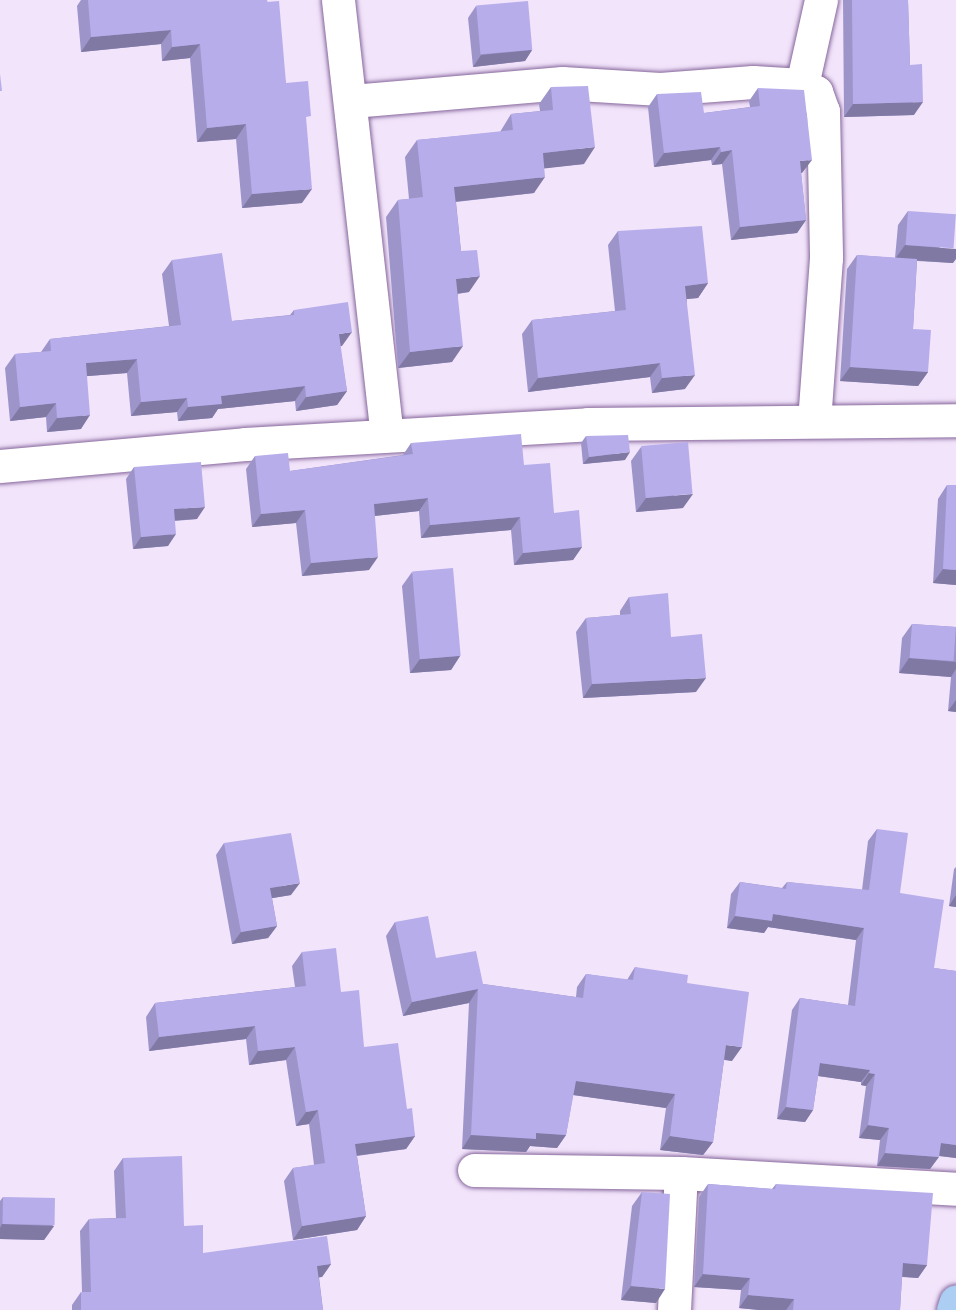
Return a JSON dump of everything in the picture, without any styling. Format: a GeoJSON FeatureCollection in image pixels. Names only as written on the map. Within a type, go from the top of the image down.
{"type":"FeatureCollection","features":[{"type":"Feature","properties":{"kind":"main road"},"geometry":{"type":"LineString","coordinates":[[954,1310],[956,1301]]}},
{"type":"Feature","properties":{"kind":"street"},"geometry":{"type":"LineString","coordinates":[[338,0],[352,101],[387,435]]}},
{"type":"Feature","properties":{"kind":"street"},"geometry":{"type":"LineString","coordinates":[[802,85],[822,0]]}},
{"type":"Feature","properties":{"kind":"street"},"geometry":{"type":"LineString","coordinates":[[352,101],[562,83],[660,89],[753,82],[802,85],[816,92],[823,111],[826,258],[814,421]]}},
{"type":"Feature","properties":{"kind":"street"},"geometry":{"type":"LineString","coordinates":[[0,466],[132,452],[588,424],[956,420]]}},
{"type":"Feature","properties":{"kind":"street"},"geometry":{"type":"LineString","coordinates":[[474,1170],[681,1173],[956,1189]]}},
{"type":"Feature","properties":{"kind":"street"},"geometry":{"type":"LineString","coordinates":[[674,1310],[681,1173]]}},
{"type":"Feature","properties":{"kind":"building"},"geometry":{"type":"Polygon","coordinates":[[[88,0],[279,1],[286,83],[308,81],[311,116],[306,117],[312,189],[252,194],[246,124],[207,128],[200,44],[172,47],[171,30],[91,37],[88,0]]]}},
{"type":"Feature","properties":{"kind":"building"},"geometry":{"type":"Polygon","coordinates":[[[852,0],[908,0],[910,65],[922,64],[923,102],[853,104],[852,0]]]}},
{"type":"Feature","properties":{"kind":"building"},"geometry":{"type":"Polygon","coordinates":[[[528,1],[532,50],[480,54],[476,6],[528,1]]]}},
{"type":"Feature","properties":{"kind":"building"},"geometry":{"type":"Polygon","coordinates":[[[588,86],[595,147],[543,153],[545,177],[454,187],[461,251],[477,250],[480,276],[456,279],[463,346],[410,352],[398,200],[423,197],[417,140],[513,130],[511,114],[553,110],[551,87],[588,86]]]}},
{"type":"Feature","properties":{"kind":"building"},"geometry":{"type":"Polygon","coordinates":[[[758,88],[804,90],[812,160],[800,161],[806,220],[740,227],[732,150],[721,152],[720,147],[664,153],[657,94],[701,92],[704,113],[760,106],[758,88]]]}},
{"type":"Feature","properties":{"kind":"building"},"geometry":{"type":"Polygon","coordinates":[[[908,211],[956,214],[954,248],[906,245],[908,211]]]}},
{"type":"Feature","properties":{"kind":"building"},"geometry":{"type":"Polygon","coordinates":[[[702,226],[708,283],[685,286],[695,375],[662,378],[660,363],[538,378],[532,320],[626,310],[618,231],[702,226]]]}},
{"type":"Feature","properties":{"kind":"building"},"geometry":{"type":"Polygon","coordinates":[[[222,253],[232,321],[294,315],[294,310],[348,302],[352,332],[339,334],[347,391],[306,397],[305,386],[221,396],[222,404],[188,407],[187,398],[141,402],[137,359],[86,363],[90,415],[57,418],[56,403],[20,407],[15,354],[51,351],[50,339],[181,325],[172,260],[222,253]]]}},
{"type":"Feature","properties":{"kind":"building"},"geometry":{"type":"Polygon","coordinates":[[[857,255],[917,259],[913,329],[931,330],[928,372],[850,367],[857,255]]]}},
{"type":"Feature","properties":{"kind":"building"},"geometry":{"type":"Polygon","coordinates":[[[521,434],[524,465],[550,463],[554,513],[579,510],[582,547],[523,553],[520,517],[430,525],[428,498],[374,504],[378,557],[311,563],[305,510],[261,514],[255,456],[288,453],[290,471],[413,454],[411,443],[521,434]]]}},
{"type":"Feature","properties":{"kind":"building"},"geometry":{"type":"Polygon","coordinates":[[[628,435],[630,452],[589,457],[586,436],[628,435]]]}},
{"type":"Feature","properties":{"kind":"building"},"geometry":{"type":"Polygon","coordinates":[[[688,442],[693,494],[646,498],[641,446],[688,442]]]}},
{"type":"Feature","properties":{"kind":"building"},"geometry":{"type":"Polygon","coordinates":[[[201,462],[205,507],[174,509],[176,534],[141,537],[134,467],[201,462]]]}},
{"type":"Feature","properties":{"kind":"building"},"geometry":{"type":"Polygon","coordinates":[[[947,485],[956,485],[956,570],[943,569],[947,485]]]}},
{"type":"Feature","properties":{"kind":"building"},"geometry":{"type":"Polygon","coordinates":[[[453,568],[461,656],[420,659],[412,572],[453,568]]]}},
{"type":"Feature","properties":{"kind":"building"},"geometry":{"type":"Polygon","coordinates":[[[668,593],[671,637],[702,634],[706,678],[592,684],[586,618],[631,614],[629,597],[668,593]]]}},
{"type":"Feature","properties":{"kind":"building"},"geometry":{"type":"Polygon","coordinates":[[[912,624],[956,627],[954,661],[910,658],[912,624]]]}},
{"type":"Feature","properties":{"kind":"building"},"geometry":{"type":"Polygon","coordinates":[[[877,829],[908,833],[900,893],[944,900],[934,968],[956,971],[956,1145],[941,1143],[939,1157],[885,1153],[889,1128],[868,1125],[875,1074],[869,1073],[870,1070],[820,1063],[813,1110],[786,1107],[800,998],[855,1006],[864,928],[773,914],[772,921],[735,916],[740,882],[786,889],[787,882],[869,890],[877,829]]]}},
{"type":"Feature","properties":{"kind":"building"},"geometry":{"type":"Polygon","coordinates":[[[291,833],[300,883],[270,888],[277,926],[241,932],[224,843],[291,833]]]}},
{"type":"Feature","properties":{"kind":"building"},"geometry":{"type":"Polygon","coordinates":[[[428,916],[436,958],[476,951],[483,984],[583,998],[586,974],[633,980],[635,967],[688,975],[687,983],[749,992],[742,1047],[726,1045],[713,1142],[670,1136],[675,1094],[576,1081],[566,1135],[536,1133],[536,1139],[471,1135],[478,989],[412,1002],[395,922],[428,916]]]}},
{"type":"Feature","properties":{"kind":"building"},"geometry":{"type":"Polygon","coordinates":[[[336,948],[341,992],[359,990],[364,1047],[398,1043],[407,1109],[412,1108],[415,1136],[355,1144],[366,1216],[302,1226],[293,1168],[325,1163],[318,1110],[306,1112],[295,1047],[258,1051],[255,1026],[159,1037],[155,1003],[306,986],[302,952],[336,948]]]}},
{"type":"Feature","properties":{"kind":"building"},"geometry":{"type":"Polygon","coordinates":[[[182,1156],[184,1226],[203,1225],[203,1253],[327,1236],[331,1264],[317,1266],[323,1310],[81,1310],[81,1292],[91,1292],[89,1219],[126,1218],[123,1158],[182,1156]]]}},
{"type":"Feature","properties":{"kind":"building"},"geometry":{"type":"Polygon","coordinates":[[[708,1184],[775,1189],[776,1184],[933,1193],[927,1265],[903,1263],[900,1310],[793,1310],[794,1299],[748,1295],[750,1278],[703,1274],[708,1184]]]}},
{"type":"Feature","properties":{"kind":"building"},"geometry":{"type":"Polygon","coordinates":[[[642,1192],[670,1194],[665,1289],[631,1286],[642,1192]]]}},
{"type":"Feature","properties":{"kind":"building"},"geometry":{"type":"Polygon","coordinates":[[[3,1197],[55,1198],[55,1225],[3,1224],[3,1197]]]}}]}
